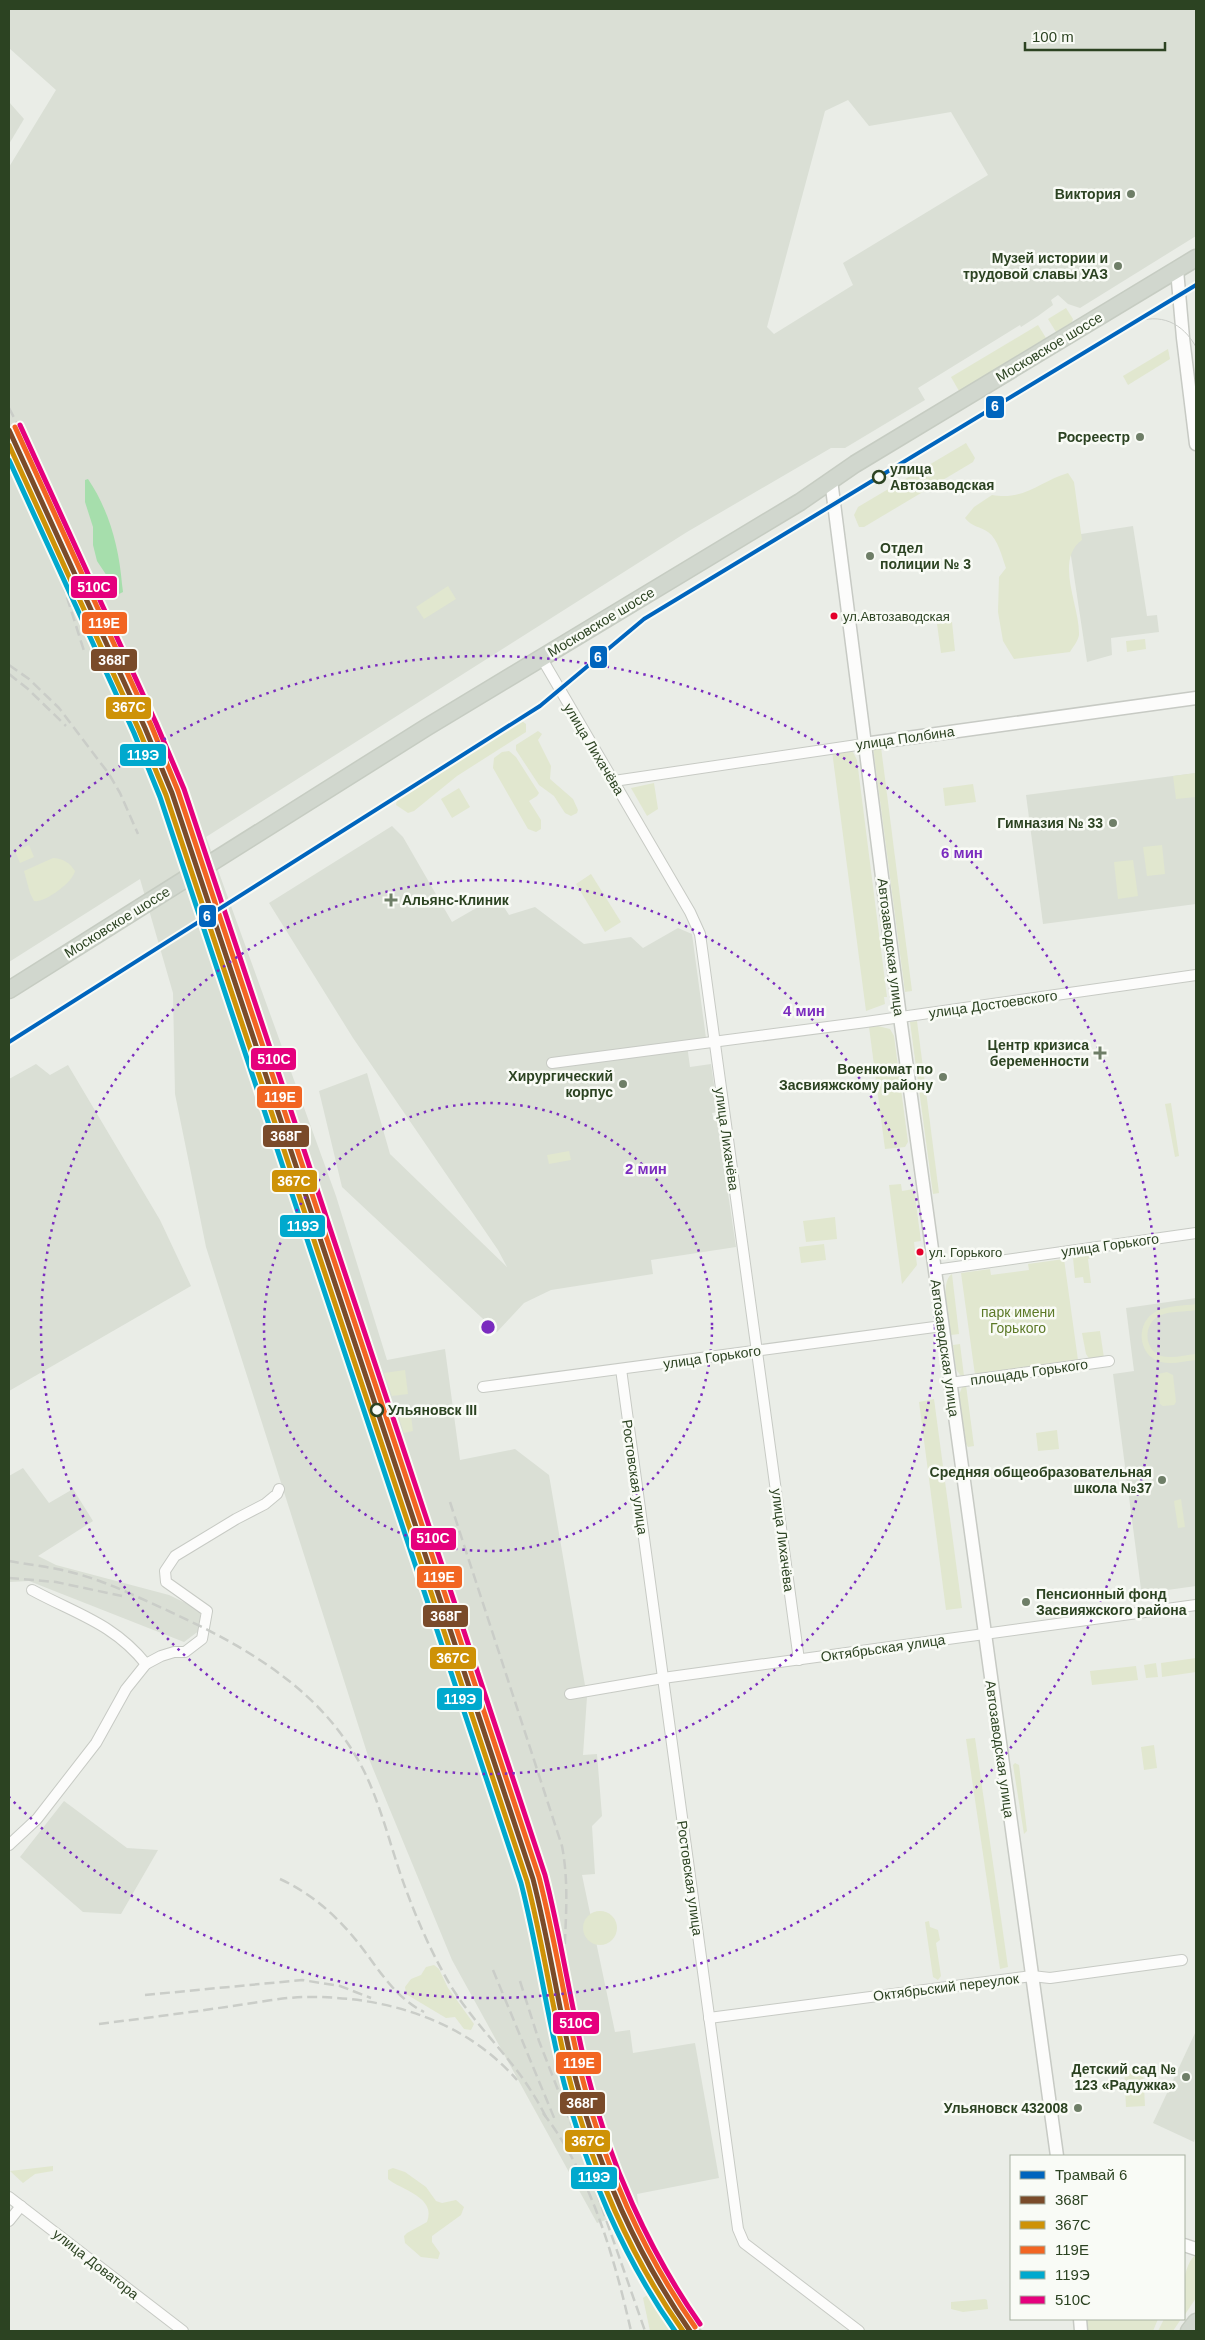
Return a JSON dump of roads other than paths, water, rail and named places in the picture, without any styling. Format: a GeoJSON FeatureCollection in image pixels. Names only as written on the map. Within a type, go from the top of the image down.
{"type":"FeatureCollection","features":[{"type":"Feature","properties":{"kind":"main road","name":"Московское шоссе"},"geometry":{"type":"LineString","coordinates":[[9,990],[427,727],[794,506],[831,480],[1196,258]]}},
{"type":"Feature","properties":{"kind":"main road"},"geometry":{"type":"LineString","coordinates":[[1189,2331],[1196,2322]]}},
{"type":"Feature","properties":{"kind":"street"},"geometry":{"type":"LineString","coordinates":[[1177,270],[1196,444]]}},
{"type":"Feature","properties":{"kind":"street","name":"Автозаводская улица"},"geometry":{"type":"LineString","coordinates":[[831,480],[900,1017],[1057,2155]]}},
{"type":"Feature","properties":{"kind":"street","name":"улица Лихачёва"},"geometry":{"type":"LineString","coordinates":[[541,657],[694,919],[700,934],[799,1660]]}},
{"type":"Feature","properties":{"kind":"street","name":"улица Полбина"},"geometry":{"type":"LineString","coordinates":[[614,781],[1196,698]]}},
{"type":"Feature","properties":{"kind":"street","name":"улица Достоевского"},"geometry":{"type":"LineString","coordinates":[[552,1063],[900,1017],[1196,975]]}},
{"type":"Feature","properties":{"kind":"street","name":"улица Горького"},"geometry":{"type":"LineString","coordinates":[[935,1270],[1196,1233]]}},
{"type":"Feature","properties":{"kind":"street","name":"улица Горького"},"geometry":{"type":"LineString","coordinates":[[483,1387],[942,1326]]}},
{"type":"Feature","properties":{"kind":"street","name":"площадь Горького"},"geometry":{"type":"LineString","coordinates":[[950,1384],[1108,1361]]}},
{"type":"Feature","properties":{"kind":"street","name":"Ростовская улица"},"geometry":{"type":"LineString","coordinates":[[621,1369],[735,2216],[740,2236],[744,2243],[859,2331]]}},
{"type":"Feature","properties":{"kind":"street"},"geometry":{"type":"LineString","coordinates":[[9,1844],[37,1819],[96,1744],[126,1689],[146,1664],[174,1652],[185,1652],[202,1639],[207,1611],[166,1582],[165,1571],[176,1556],[236,1519],[265,1504],[277,1494],[278,1489]]}},
{"type":"Feature","properties":{"kind":"street"},"geometry":{"type":"LineString","coordinates":[[32,1590],[91,1617],[116,1635],[146,1664]]}},
{"type":"Feature","properties":{"kind":"street","name":"Октябрьская улица"},"geometry":{"type":"LineString","coordinates":[[570,1694],[663,1678],[1196,1605]]}},
{"type":"Feature","properties":{"kind":"street","name":"Октябрьский переулок"},"geometry":{"type":"LineString","coordinates":[[709,2018],[1032,1976],[1050,1978],[1182,1960]]}},
{"type":"Feature","properties":{"kind":"street","name":"улица Доватора"},"geometry":{"type":"LineString","coordinates":[[9,2197],[182,2331]]}},
{"type":"Feature","properties":{"kind":"street"},"geometry":{"type":"LineString","coordinates":[[9,2222],[21,2206]]}},
{"type":"Feature","properties":{"kind":"tram line","name":"6"},"geometry":{"type":"LineString","coordinates":[[9,1042],[540,706],[644,619],[1196,285]]}},
{"type":"Feature","properties":{"kind":"tram line"},"geometry":{"type":"LineString","coordinates":[[1134,323],[1153,319],[1162,319],[1170,322],[1178,326],[1196,347]]}},
{"type":"Feature","properties":{"kind":"railway"},"geometry":{"type":"LineString","coordinates":[[9,408],[34,456],[90,608]]}},
{"type":"Feature","properties":{"kind":"railway"},"geometry":{"type":"LineString","coordinates":[[9,443],[57,566],[85,654]]}},
{"type":"Feature","properties":{"kind":"railway"},"geometry":{"type":"LineString","coordinates":[[9,665],[29,679],[59,708],[109,774],[120,793],[138,834]]}},
{"type":"Feature","properties":{"kind":"railway"},"geometry":{"type":"LineString","coordinates":[[9,674],[28,689],[66,726]]}},
{"type":"Feature","properties":{"kind":"railway"},"geometry":{"type":"LineString","coordinates":[[450,1502],[562,1846],[566,1881],[564,1986],[569,2044]]}},
{"type":"Feature","properties":{"kind":"railway"},"geometry":{"type":"LineString","coordinates":[[9,1561],[58,1569],[97,1580],[192,1622],[222,1637],[278,1672],[326,1716],[347,1742],[364,1771],[376,1799],[414,1909],[428,1943],[444,1974],[467,2009],[521,2076],[547,2119]]}},
{"type":"Feature","properties":{"kind":"railway"},"geometry":{"type":"LineString","coordinates":[[9,1578],[56,1582],[122,1596]]}},
{"type":"Feature","properties":{"kind":"railway"},"geometry":{"type":"LineString","coordinates":[[280,1879],[318,1902],[335,1917],[359,1943],[392,1987],[412,2005],[424,2012]]}},
{"type":"Feature","properties":{"kind":"railway"},"geometry":{"type":"LineString","coordinates":[[493,1970],[555,2120]]}},
{"type":"Feature","properties":{"kind":"railway"},"geometry":{"type":"LineString","coordinates":[[145,1995],[302,1980],[340,1986],[371,1998]]}},
{"type":"Feature","properties":{"kind":"railway"},"geometry":{"type":"LineString","coordinates":[[520,1981],[539,2041],[586,2162],[645,2331]]}},
{"type":"Feature","properties":{"kind":"railway"},"geometry":{"type":"LineString","coordinates":[[99,2024],[290,1998],[336,1998],[365,2001],[394,2007],[448,2027],[496,2059],[517,2080]]}},
{"type":"Feature","properties":{"kind":"railway"},"geometry":{"type":"LineString","coordinates":[[589,2094],[613,2169]]}},
{"type":"Feature","properties":{"kind":"railway"},"geometry":{"type":"LineString","coordinates":[[576,2102],[597,2174]]}},
{"type":"Feature","properties":{"kind":"railway"},"geometry":{"type":"LineString","coordinates":[[543,2113],[575,2163],[599,2217],[617,2274],[631,2331]]}},
{"type":"Feature","properties":{"kind":"railway"},"geometry":{"type":"LineString","coordinates":[[602,2159],[663,2279],[701,2331]]}},
{"type":"Feature","properties":{"kind":"place","name":"Виктория"},"geometry":{"type":"Point","coordinates":[1131,194]}},
{"type":"Feature","properties":{"kind":"place","name":"Музей истории и трудовой славы УАЗ"},"geometry":{"type":"Point","coordinates":[1118,266]}},
{"type":"Feature","properties":{"kind":"place","name":"Росреестр"},"geometry":{"type":"Point","coordinates":[1140,437]}},
{"type":"Feature","properties":{"kind":"place","name":"улица Автозаводская"},"geometry":{"type":"Point","coordinates":[879,477]}},
{"type":"Feature","properties":{"kind":"place","name":"Отдел полиции № 3"},"geometry":{"type":"Point","coordinates":[870,556]}},
{"type":"Feature","properties":{"kind":"place","name":"ул.Автозаводская"},"geometry":{"type":"Point","coordinates":[834,616]}},
{"type":"Feature","properties":{"kind":"place","name":"Гимназия № 33"},"geometry":{"type":"Point","coordinates":[1113,823]}},
{"type":"Feature","properties":{"kind":"place","name":"Альянс-Клиник"},"geometry":{"type":"Point","coordinates":[391,900]}},
{"type":"Feature","properties":{"kind":"place","name":"Центр кризиса беременности"},"geometry":{"type":"Point","coordinates":[1100,1053]}},
{"type":"Feature","properties":{"kind":"place","name":"Военкомат по Засвияжскому району"},"geometry":{"type":"Point","coordinates":[943,1077]}},
{"type":"Feature","properties":{"kind":"place","name":"Хирургический корпус"},"geometry":{"type":"Point","coordinates":[623,1084]}},
{"type":"Feature","properties":{"kind":"place","name":"ул. Горького"},"geometry":{"type":"Point","coordinates":[920,1252]}},
{"type":"Feature","properties":{"kind":"place","name":"Ульяновск III"},"geometry":{"type":"Point","coordinates":[377,1410]}},
{"type":"Feature","properties":{"kind":"place","name":"Средняя общеобразовательная школа №37"},"geometry":{"type":"Point","coordinates":[1162,1480]}},
{"type":"Feature","properties":{"kind":"place","name":"Пенсионный фонд Засвияжского района"},"geometry":{"type":"Point","coordinates":[1026,1602]}},
{"type":"Feature","properties":{"kind":"place","name":"Детский сад № 123 «Радужка»"},"geometry":{"type":"Point","coordinates":[1186,2077]}},
{"type":"Feature","properties":{"kind":"place","name":"Ульяновск 432008"},"geometry":{"type":"Point","coordinates":[1078,2108]}},
{"type":"Feature","properties":{"kind":"park label","name":"парк имени Горького"},"geometry":{"type":"Point","coordinates":[1018,1320]}}]}
